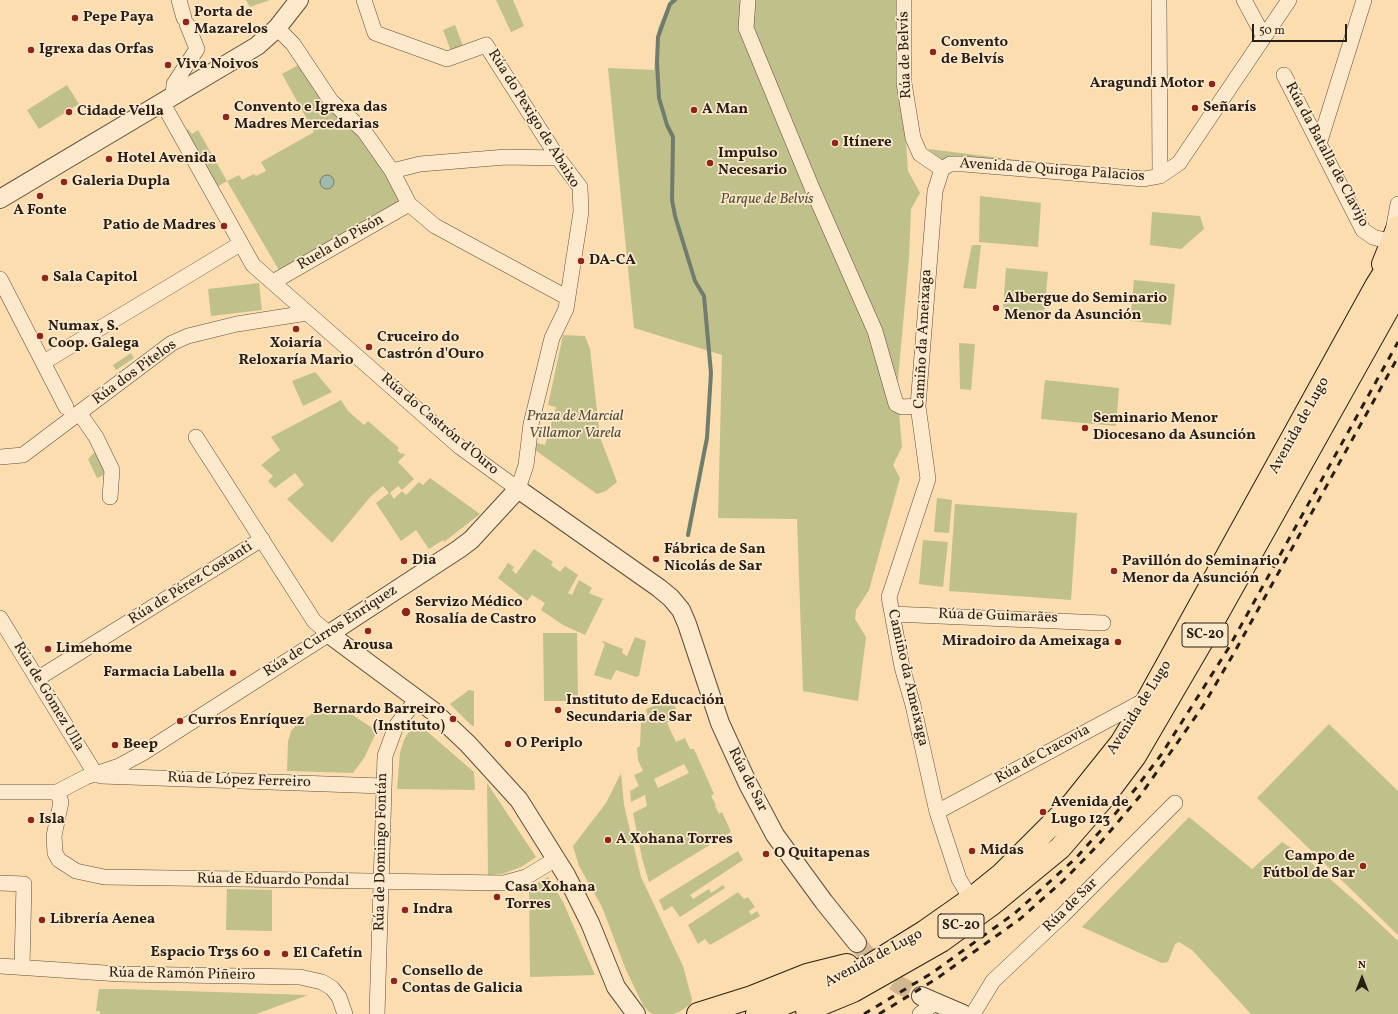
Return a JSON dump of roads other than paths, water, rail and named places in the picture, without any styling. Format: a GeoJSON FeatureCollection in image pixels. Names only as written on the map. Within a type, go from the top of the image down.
{"type":"FeatureCollection","features":[{"type":"Feature","properties":{"kind":"highway","name":"Avenida de Lugo"},"geometry":{"type":"LineString","coordinates":[[797,1014],[853,991],[941,941],[992,904],[1060,848],[1105,796],[1135,756],[1205,636],[1394,302],[1391,276],[1396,240]]}},
{"type":"Feature","properties":{"kind":"highway","name":"Avenida de Lugo"},"geometry":{"type":"LineString","coordinates":[[757,1014],[801,997],[869,966],[924,932],[971,899],[1023,854],[1073,803],[1121,743],[1148,699],[1391,276]]}},
{"type":"Feature","properties":{"kind":"highway"},"geometry":{"type":"LineString","coordinates":[[838,1014],[958,940],[1015,895],[1060,848]]}},
{"type":"Feature","properties":{"kind":"highway"},"geometry":{"type":"LineString","coordinates":[[698,1014],[752,997],[807,975],[838,968],[863,959],[885,956]]}},
{"type":"Feature","properties":{"kind":"street"},"geometry":{"type":"LineString","coordinates":[[167,99],[174,84],[197,49],[179,0]]}},
{"type":"Feature","properties":{"kind":"street"},"geometry":{"type":"LineString","coordinates":[[0,199],[257,46],[277,28],[299,0]]}},
{"type":"Feature","properties":{"kind":"street","name":"Rúa do Pexigo de Abaixo"},"geometry":{"type":"LineString","coordinates":[[364,0],[375,34],[447,59],[486,45],[558,158],[580,187],[581,212],[568,298]]}},
{"type":"Feature","properties":{"kind":"street"},"geometry":{"type":"LineString","coordinates":[[748,0],[746,28],[875,331],[896,404],[902,407],[918,406]]}},
{"type":"Feature","properties":{"kind":"street","name":"Rúa de Belvís"},"geometry":{"type":"LineString","coordinates":[[904,0],[904,83],[913,138],[920,154],[942,169]]}},
{"type":"Feature","properties":{"kind":"street"},"geometry":{"type":"LineString","coordinates":[[1159,0],[1160,176]]}},
{"type":"Feature","properties":{"kind":"street"},"geometry":{"type":"LineString","coordinates":[[1244,0],[1264,37]]}},
{"type":"Feature","properties":{"kind":"street","name":"Avenida de Quiroga Palacios"},"geometry":{"type":"LineString","coordinates":[[942,169],[955,163],[1144,179],[1160,176],[1179,163],[1289,0]]}},
{"type":"Feature","properties":{"kind":"street"},"geometry":{"type":"LineString","coordinates":[[1319,144],[1364,0]]}},
{"type":"Feature","properties":{"kind":"street"},"geometry":{"type":"LineString","coordinates":[[277,28],[293,44],[331,101],[364,131],[392,172],[409,204],[435,226],[568,298],[566,310],[552,338],[531,424],[524,472],[518,489]]}},
{"type":"Feature","properties":{"kind":"street","name":"Rúa da Batalla de Clavijo"},"geometry":{"type":"LineString","coordinates":[[1284,75],[1363,230],[1373,237],[1396,240]]}},
{"type":"Feature","properties":{"kind":"street"},"geometry":{"type":"LineString","coordinates":[[44,362],[240,244],[167,99]]}},
{"type":"Feature","properties":{"kind":"street"},"geometry":{"type":"LineString","coordinates":[[392,172],[420,164],[506,157],[558,158]]}},
{"type":"Feature","properties":{"kind":"street","name":"Camiño da Ameixaga"},"geometry":{"type":"LineString","coordinates":[[942,169],[934,190],[918,406],[928,479],[889,597],[902,667],[913,705],[938,812],[959,879],[971,899]]}},
{"type":"Feature","properties":{"kind":"street","name":"Ruela do Pisón"},"geometry":{"type":"LineString","coordinates":[[273,282],[409,204]]}},
{"type":"Feature","properties":{"kind":"street","name":"Avenida de Lugo"},"geometry":{"type":"LineString","coordinates":[[1396,240],[1398,204]]}},
{"type":"Feature","properties":{"kind":"street","name":"Rúa do Castrón d'Ouro"},"geometry":{"type":"LineString","coordinates":[[240,244],[253,265],[460,447],[671,598]]}},
{"type":"Feature","properties":{"kind":"street"},"geometry":{"type":"LineString","coordinates":[[0,279],[66,406]]}},
{"type":"Feature","properties":{"kind":"street","name":"Rúa dos Pitelos"},"geometry":{"type":"LineString","coordinates":[[0,457],[23,455],[80,414],[118,382],[172,343],[188,336],[237,324],[307,313]]}},
{"type":"Feature","properties":{"kind":"street"},"geometry":{"type":"LineString","coordinates":[[80,414],[96,436],[112,470],[110,497]]}},
{"type":"Feature","properties":{"kind":"street"},"geometry":{"type":"LineString","coordinates":[[196,437],[314,621],[329,634],[433,711],[468,744],[519,800],[556,859],[579,900],[616,987],[636,1014]]}},
{"type":"Feature","properties":{"kind":"street","name":"Rúa de Curros Enríquez"},"geometry":{"type":"LineString","coordinates":[[57,792],[86,777],[96,775],[132,760],[459,549],[471,540],[518,489]]}},
{"type":"Feature","properties":{"kind":"street","name":"Rúa de Pérez Costanti"},"geometry":{"type":"LineString","coordinates":[[37,679],[262,539]]}},
{"type":"Feature","properties":{"kind":"street","name":"Rúa de Sar"},"geometry":{"type":"LineString","coordinates":[[671,598],[680,610],[687,624],[720,723],[730,748],[775,835],[824,902],[857,943]]}},
{"type":"Feature","properties":{"kind":"street","name":"Rúa de Guimarães"},"geometry":{"type":"LineString","coordinates":[[892,614],[1103,623]]}},
{"type":"Feature","properties":{"kind":"street","name":"Rúa de Gómez Ulla"},"geometry":{"type":"LineString","coordinates":[[0,618],[96,775]]}},
{"type":"Feature","properties":{"kind":"street","name":"Rúa de Domingo Fontán"},"geometry":{"type":"LineString","coordinates":[[378,1014],[385,756],[389,740],[396,726],[417,699]]}},
{"type":"Feature","properties":{"kind":"street","name":"Rúa de Cracovia"},"geometry":{"type":"LineString","coordinates":[[938,812],[1148,699]]}},
{"type":"Feature","properties":{"kind":"street"},"geometry":{"type":"LineString","coordinates":[[132,760],[130,769],[134,777]]}},
{"type":"Feature","properties":{"kind":"street","name":"Rúa de López Ferreiro"},"geometry":{"type":"LineString","coordinates":[[96,775],[383,786]]}},
{"type":"Feature","properties":{"kind":"street"},"geometry":{"type":"LineString","coordinates":[[0,792],[57,792]]}},
{"type":"Feature","properties":{"kind":"street","name":"Rúa de Eduardo Pondal"},"geometry":{"type":"LineString","coordinates":[[57,792],[61,802],[54,836],[55,853],[59,860],[65,864],[89,875],[104,877],[504,883],[526,877],[556,859]]}},
{"type":"Feature","properties":{"kind":"street","name":"Rúa de Sar"},"geometry":{"type":"LineString","coordinates":[[973,1014],[993,981],[1062,916],[1174,803]]}},
{"type":"Feature","properties":{"kind":"street"},"geometry":{"type":"LineString","coordinates":[[0,883],[24,884],[22,967]]}},
{"type":"Feature","properties":{"kind":"street","name":"Rúa de Ramón Piñeiro"},"geometry":{"type":"LineString","coordinates":[[0,966],[120,974],[300,977],[322,982],[332,988],[339,997],[345,1014]]}},
{"type":"Feature","properties":{"kind":"street"},"geometry":{"type":"LineString","coordinates":[[616,987],[619,1014]]}},
{"type":"Feature","properties":{"kind":"street"},"geometry":{"type":"LineString","coordinates":[[925,1004],[963,1014]]}},
{"type":"Feature","properties":{"kind":"waterway"},"geometry":{"type":"LineString","coordinates":[[675,0],[670,4],[658,37],[657,63],[659,98],[667,125],[673,137],[672,200],[675,216],[695,281],[704,296],[711,373],[707,438],[688,535]]}},
{"type":"Feature","properties":{"kind":"tunnel"},"geometry":{"type":"LineString","coordinates":[[857,943],[877,966],[899,985],[921,996]]}},
{"type":"Feature","properties":{"kind":"railway"},"geometry":{"type":"LineString","coordinates":[[864,1014],[932,973],[1015,913],[1076,858],[1136,788],[1161,755],[1228,649],[1398,342]]}},
{"type":"Feature","properties":{"kind":"railway"},"geometry":{"type":"LineString","coordinates":[[879,1014],[936,979],[1020,919],[1064,880],[1101,842],[1140,796],[1203,706],[1234,653],[1398,357]]}},
{"type":"Feature","properties":{"kind":"place","name":"Pepe Paya"},"geometry":{"type":"Point","coordinates":[75,18]}},
{"type":"Feature","properties":{"kind":"place","name":"Porta de Mazarelos"},"geometry":{"type":"Point","coordinates":[186,22]}},
{"type":"Feature","properties":{"kind":"place","name":"Igrexa das Orfas"},"geometry":{"type":"Point","coordinates":[31,50]}},
{"type":"Feature","properties":{"kind":"place","name":"Convento de Belvís"},"geometry":{"type":"Point","coordinates":[933,52]}},
{"type":"Feature","properties":{"kind":"place","name":"Viva Noivos"},"geometry":{"type":"Point","coordinates":[168,65]}},
{"type":"Feature","properties":{"kind":"place","name":"Aragundi Motor"},"geometry":{"type":"Point","coordinates":[1212,84]}},
{"type":"Feature","properties":{"kind":"place","name":"Señarís"},"geometry":{"type":"Point","coordinates":[1195,108]}},
{"type":"Feature","properties":{"kind":"place","name":"A Man"},"geometry":{"type":"Point","coordinates":[694,110]}},
{"type":"Feature","properties":{"kind":"place","name":"Cidade Vella"},"geometry":{"type":"Point","coordinates":[69,112]}},
{"type":"Feature","properties":{"kind":"place","name":"Convento e Igrexa das Madres Mercedarias"},"geometry":{"type":"Point","coordinates":[226,117]}},
{"type":"Feature","properties":{"kind":"place","name":"Itínere"},"geometry":{"type":"Point","coordinates":[835,143]}},
{"type":"Feature","properties":{"kind":"place","name":"Hotel Avenida"},"geometry":{"type":"Point","coordinates":[109,159]}},
{"type":"Feature","properties":{"kind":"place","name":"Impulso Necesario"},"geometry":{"type":"Point","coordinates":[710,163]}},
{"type":"Feature","properties":{"kind":"place","name":"Galeria Dupla"},"geometry":{"type":"Point","coordinates":[64,182]}},
{"type":"Feature","properties":{"kind":"place","name":"A Fonte"},"geometry":{"type":"Point","coordinates":[40,196]}},
{"type":"Feature","properties":{"kind":"place","name":"Patio de Madres"},"geometry":{"type":"Point","coordinates":[224,226]}},
{"type":"Feature","properties":{"kind":"place","name":"DA-CA"},"geometry":{"type":"Point","coordinates":[581,261]}},
{"type":"Feature","properties":{"kind":"place","name":"Sala Capitol"},"geometry":{"type":"Point","coordinates":[45,278]}},
{"type":"Feature","properties":{"kind":"place","name":"Albergue do Seminario Menor da Asunción"},"geometry":{"type":"Point","coordinates":[996,308]}},
{"type":"Feature","properties":{"kind":"place","name":"Xoiaría Reloxaría Mario"},"geometry":{"type":"Point","coordinates":[296,329]}},
{"type":"Feature","properties":{"kind":"place","name":"Numax, S. Coop. Galega"},"geometry":{"type":"Point","coordinates":[40,336]}},
{"type":"Feature","properties":{"kind":"place","name":"Cruceiro do Castrón d'Ouro"},"geometry":{"type":"Point","coordinates":[369,347]}},
{"type":"Feature","properties":{"kind":"place","name":"Seminario Menor Diocesano da Asunción"},"geometry":{"type":"Point","coordinates":[1085,428]}},
{"type":"Feature","properties":{"kind":"place","name":"Fábrica de San Nicolás de Sar"},"geometry":{"type":"Point","coordinates":[656,559]}},
{"type":"Feature","properties":{"kind":"place","name":"Dia"},"geometry":{"type":"Point","coordinates":[404,561]}},
{"type":"Feature","properties":{"kind":"place","name":"Pavillón do Seminario Menor da Asunción"},"geometry":{"type":"Point","coordinates":[1114,571]}},
{"type":"Feature","properties":{"kind":"place","name":"Servizo Médico Rosalía de Castro"},"geometry":{"type":"Point","coordinates":[406,612]}},
{"type":"Feature","properties":{"kind":"place","name":"Arousa"},"geometry":{"type":"Point","coordinates":[368,631]}},
{"type":"Feature","properties":{"kind":"place","name":"Miradoiro da Ameixaga"},"geometry":{"type":"Point","coordinates":[1118,642]}},
{"type":"Feature","properties":{"kind":"place","name":"Limehome"},"geometry":{"type":"Point","coordinates":[48,649]}},
{"type":"Feature","properties":{"kind":"place","name":"Farmacia Labella"},"geometry":{"type":"Point","coordinates":[233,673]}},
{"type":"Feature","properties":{"kind":"place","name":"Instituto de Educación Secundaria de Sar"},"geometry":{"type":"Point","coordinates":[558,710]}},
{"type":"Feature","properties":{"kind":"place","name":"Bernardo Barreiro (Instituto)"},"geometry":{"type":"Point","coordinates":[453,719]}},
{"type":"Feature","properties":{"kind":"place","name":"Curros Enríquez"},"geometry":{"type":"Point","coordinates":[180,721]}},
{"type":"Feature","properties":{"kind":"place","name":"O Periplo"},"geometry":{"type":"Point","coordinates":[508,744]}},
{"type":"Feature","properties":{"kind":"place","name":"Beep"},"geometry":{"type":"Point","coordinates":[115,745]}},
{"type":"Feature","properties":{"kind":"place","name":"Avenida de Lugo 123"},"geometry":{"type":"Point","coordinates":[1043,812]}},
{"type":"Feature","properties":{"kind":"place","name":"Isla"},"geometry":{"type":"Point","coordinates":[31,820]}},
{"type":"Feature","properties":{"kind":"place","name":"A Xohana Torres"},"geometry":{"type":"Point","coordinates":[608,840]}},
{"type":"Feature","properties":{"kind":"place","name":"Midas"},"geometry":{"type":"Point","coordinates":[972,851]}},
{"type":"Feature","properties":{"kind":"place","name":"O Quitapenas"},"geometry":{"type":"Point","coordinates":[766,854]}},
{"type":"Feature","properties":{"kind":"place","name":"Campo de Fútbol de Sar"},"geometry":{"type":"Point","coordinates":[1363,866]}},
{"type":"Feature","properties":{"kind":"place","name":"Casa Xohana Torres"},"geometry":{"type":"Point","coordinates":[497,897]}},
{"type":"Feature","properties":{"kind":"place","name":"Indra"},"geometry":{"type":"Point","coordinates":[405,910]}},
{"type":"Feature","properties":{"kind":"place","name":"Librería Aenea"},"geometry":{"type":"Point","coordinates":[42,920]}},
{"type":"Feature","properties":{"kind":"place","name":"Espacio Tr3s 60"},"geometry":{"type":"Point","coordinates":[267,953]}},
{"type":"Feature","properties":{"kind":"place","name":"El Cafetín"},"geometry":{"type":"Point","coordinates":[285,954]}},
{"type":"Feature","properties":{"kind":"place","name":"Consello de Contas de Galicia"},"geometry":{"type":"Point","coordinates":[394,981]}},
{"type":"Feature","properties":{"kind":"park label","name":"Parque de Belvís"},"geometry":{"type":"Point","coordinates":[767,200]}},
{"type":"Feature","properties":{"kind":"park label","name":"Praza de Marcial Villamor Varela"},"geometry":{"type":"Point","coordinates":[575,426]}}]}
